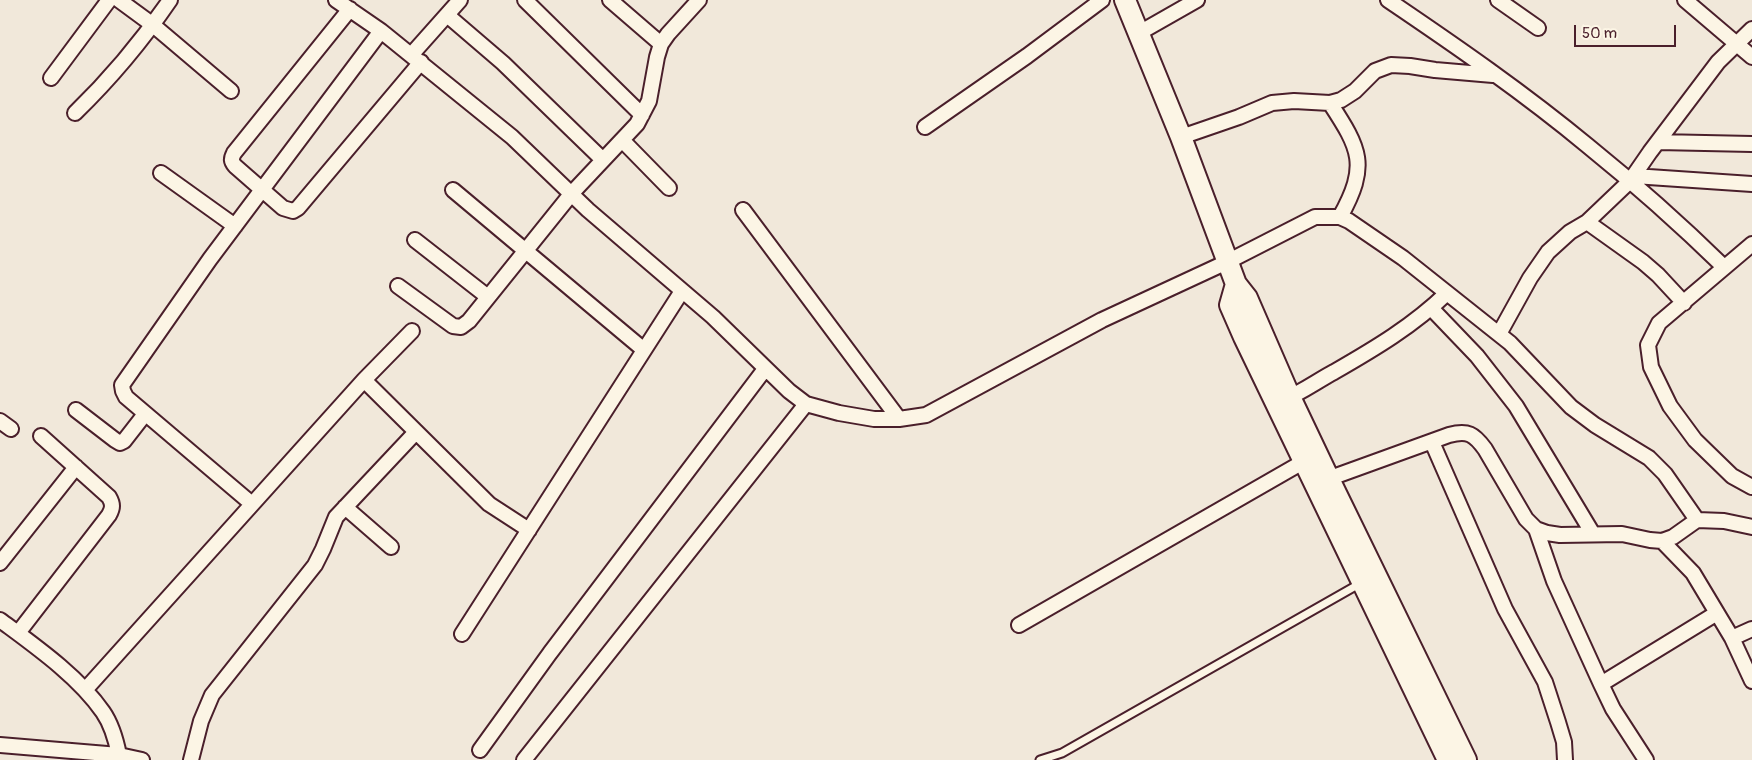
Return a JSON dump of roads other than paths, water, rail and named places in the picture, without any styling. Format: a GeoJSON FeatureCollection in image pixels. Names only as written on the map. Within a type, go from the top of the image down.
{"type":"FeatureCollection","features":[{"type":"Feature","properties":{"kind":"street"},"geometry":{"type":"LineString","coordinates":[[51,78],[110,0]]}},
{"type":"Feature","properties":{"kind":"street"},"geometry":{"type":"LineString","coordinates":[[119,0],[231,91]]}},
{"type":"Feature","properties":{"kind":"street"},"geometry":{"type":"LineString","coordinates":[[75,113],[98,90],[153,26],[170,0]]}},
{"type":"Feature","properties":{"kind":"street"},"geometry":{"type":"LineString","coordinates":[[336,0],[416,58],[512,137],[588,210],[713,317],[789,391],[806,404],[874,420],[926,415],[1102,320],[1227,262],[1316,217],[1340,216],[1403,258],[1499,334],[1517,349],[1571,407],[1595,425],[1649,458],[1665,474],[1697,520]]}},
{"type":"Feature","properties":{"kind":"street"},"geometry":{"type":"LineString","coordinates":[[350,9],[234,153],[231,162],[261,190],[288,210],[293,211],[298,208],[460,0]]}},
{"type":"Feature","properties":{"kind":"street"},"geometry":{"type":"LineString","coordinates":[[525,0],[642,114]]}},
{"type":"Feature","properties":{"kind":"street"},"geometry":{"type":"LineString","coordinates":[[610,0],[661,44]]}},
{"type":"Feature","properties":{"kind":"street"},"geometry":{"type":"LineString","coordinates":[[925,127],[1027,56],[1102,0]]}},
{"type":"Feature","properties":{"kind":"street"},"geometry":{"type":"LineString","coordinates":[[1126,0],[1181,136],[1236,284],[1230,305],[1283,400],[1322,482],[1466,760]]}},
{"type":"Feature","properties":{"kind":"street"},"geometry":{"type":"LineString","coordinates":[[1139,33],[1197,0]]}},
{"type":"Feature","properties":{"kind":"street"},"geometry":{"type":"LineString","coordinates":[[1388,0],[1634,176],[1724,268]]}},
{"type":"Feature","properties":{"kind":"street"},"geometry":{"type":"LineString","coordinates":[[1498,0],[1538,28]]}},
{"type":"Feature","properties":{"kind":"street"},"geometry":{"type":"LineString","coordinates":[[1684,0],[1752,56]]}},
{"type":"Feature","properties":{"kind":"street"},"geometry":{"type":"LineString","coordinates":[[398,286],[453,326],[461,327],[469,321],[572,193],[637,124],[648,101],[661,44],[697,1]]}},
{"type":"Feature","properties":{"kind":"street"},"geometry":{"type":"LineString","coordinates":[[447,15],[503,63],[603,160]]}},
{"type":"Feature","properties":{"kind":"street"},"geometry":{"type":"LineString","coordinates":[[1499,334],[1530,278],[1548,252],[1570,232],[1587,222],[1634,176],[1718,62],[1752,29]]}},
{"type":"Feature","properties":{"kind":"street"},"geometry":{"type":"LineString","coordinates":[[252,504],[126,397],[122,391],[122,385],[261,190],[381,31]]}},
{"type":"Feature","properties":{"kind":"street"},"geometry":{"type":"LineString","coordinates":[[1181,136],[1239,117],[1272,103],[1294,101],[1330,104],[1341,100],[1355,91],[1375,71],[1392,65],[1494,75]]}},
{"type":"Feature","properties":{"kind":"street"},"geometry":{"type":"LineString","coordinates":[[1330,104],[1352,139],[1358,169],[1351,198],[1340,216]]}},
{"type":"Feature","properties":{"kind":"street"},"geometry":{"type":"LineString","coordinates":[[622,140],[669,188]]}},
{"type":"Feature","properties":{"kind":"street"},"geometry":{"type":"LineString","coordinates":[[1654,147],[1752,144]]}},
{"type":"Feature","properties":{"kind":"street"},"geometry":{"type":"LineString","coordinates":[[161,173],[235,226]]}},
{"type":"Feature","properties":{"kind":"street"},"geometry":{"type":"LineString","coordinates":[[1634,176],[1752,184]]}},
{"type":"Feature","properties":{"kind":"street"},"geometry":{"type":"LineString","coordinates":[[453,190],[644,350]]}},
{"type":"Feature","properties":{"kind":"street"},"geometry":{"type":"LineString","coordinates":[[743,210],[899,419]]}},
{"type":"Feature","properties":{"kind":"street"},"geometry":{"type":"LineString","coordinates":[[1587,222],[1643,262],[1684,303]]}},
{"type":"Feature","properties":{"kind":"street"},"geometry":{"type":"LineString","coordinates":[[415,240],[488,297]]}},
{"type":"Feature","properties":{"kind":"street"},"geometry":{"type":"LineString","coordinates":[[1752,244],[1659,323],[1648,344],[1651,367],[1670,406],[1695,440],[1732,476],[1752,487]]}},
{"type":"Feature","properties":{"kind":"street"},"geometry":{"type":"LineString","coordinates":[[462,634],[644,350],[685,293]]}},
{"type":"Feature","properties":{"kind":"street"},"geometry":{"type":"LineString","coordinates":[[1283,400],[1388,340],[1418,320],[1447,293]]}},
{"type":"Feature","properties":{"kind":"street"},"geometry":{"type":"LineString","coordinates":[[1431,308],[1476,356],[1516,406],[1593,534]]}},
{"type":"Feature","properties":{"kind":"street"},"geometry":{"type":"LineString","coordinates":[[85,690],[364,380],[412,331]]}},
{"type":"Feature","properties":{"kind":"street"},"geometry":{"type":"LineString","coordinates":[[480,750],[550,653],[766,369]]}},
{"type":"Feature","properties":{"kind":"street"},"geometry":{"type":"LineString","coordinates":[[364,380],[415,433],[489,504],[529,530]]}},
{"type":"Feature","properties":{"kind":"street"},"geometry":{"type":"LineString","coordinates":[[1283,400],[1303,462],[1322,482],[1363,582],[1448,760]]}},
{"type":"Feature","properties":{"kind":"street"},"geometry":{"type":"LineString","coordinates":[[524,760],[806,404]]}},
{"type":"Feature","properties":{"kind":"street"},"geometry":{"type":"LineString","coordinates":[[76,410],[120,442],[124,441],[145,414]]}},
{"type":"Feature","properties":{"kind":"street"},"geometry":{"type":"LineString","coordinates":[[1322,482],[1459,432],[1478,438],[1526,519],[1536,529],[1547,533],[1622,534],[1662,541],[1673,537],[1697,520],[1724,521],[1752,527]]}},
{"type":"Feature","properties":{"kind":"street"},"geometry":{"type":"LineString","coordinates":[[190,760],[201,721],[212,695],[315,565],[336,518],[415,433]]}},
{"type":"Feature","properties":{"kind":"street"},"geometry":{"type":"LineString","coordinates":[[18,633],[109,515],[112,508],[112,502],[109,497],[41,436]]}},
{"type":"Feature","properties":{"kind":"street"},"geometry":{"type":"LineString","coordinates":[[1432,442],[1505,609],[1545,682],[1564,742],[1565,760]]}},
{"type":"Feature","properties":{"kind":"street"},"geometry":{"type":"LineString","coordinates":[[1019,625],[1303,462]]}},
{"type":"Feature","properties":{"kind":"street"},"geometry":{"type":"LineString","coordinates":[[0,563],[76,467]]}},
{"type":"Feature","properties":{"kind":"street"},"geometry":{"type":"LineString","coordinates":[[345,507],[391,547]]}},
{"type":"Feature","properties":{"kind":"street"},"geometry":{"type":"LineString","coordinates":[[1536,529],[1554,581],[1601,684],[1613,709],[1646,760]]}},
{"type":"Feature","properties":{"kind":"street"},"geometry":{"type":"LineString","coordinates":[[1662,541],[1693,573],[1732,638],[1752,681]]}},
{"type":"Feature","properties":{"kind":"street"},"geometry":{"type":"LineString","coordinates":[[1601,684],[1717,612]]}},
{"type":"Feature","properties":{"kind":"street"},"geometry":{"type":"LineString","coordinates":[[0,620],[38,649],[85,690],[104,713],[114,732],[119,755]]}},
{"type":"Feature","properties":{"kind":"street"},"geometry":{"type":"LineString","coordinates":[[1732,638],[1752,629]]}},
{"type":"Feature","properties":{"kind":"street"},"geometry":{"type":"LineString","coordinates":[[0,745],[119,755],[142,760]]}},
{"type":"Feature","properties":{"kind":"lane"},"geometry":{"type":"LineString","coordinates":[[1040,760],[1062,753],[1363,582]]}}]}
